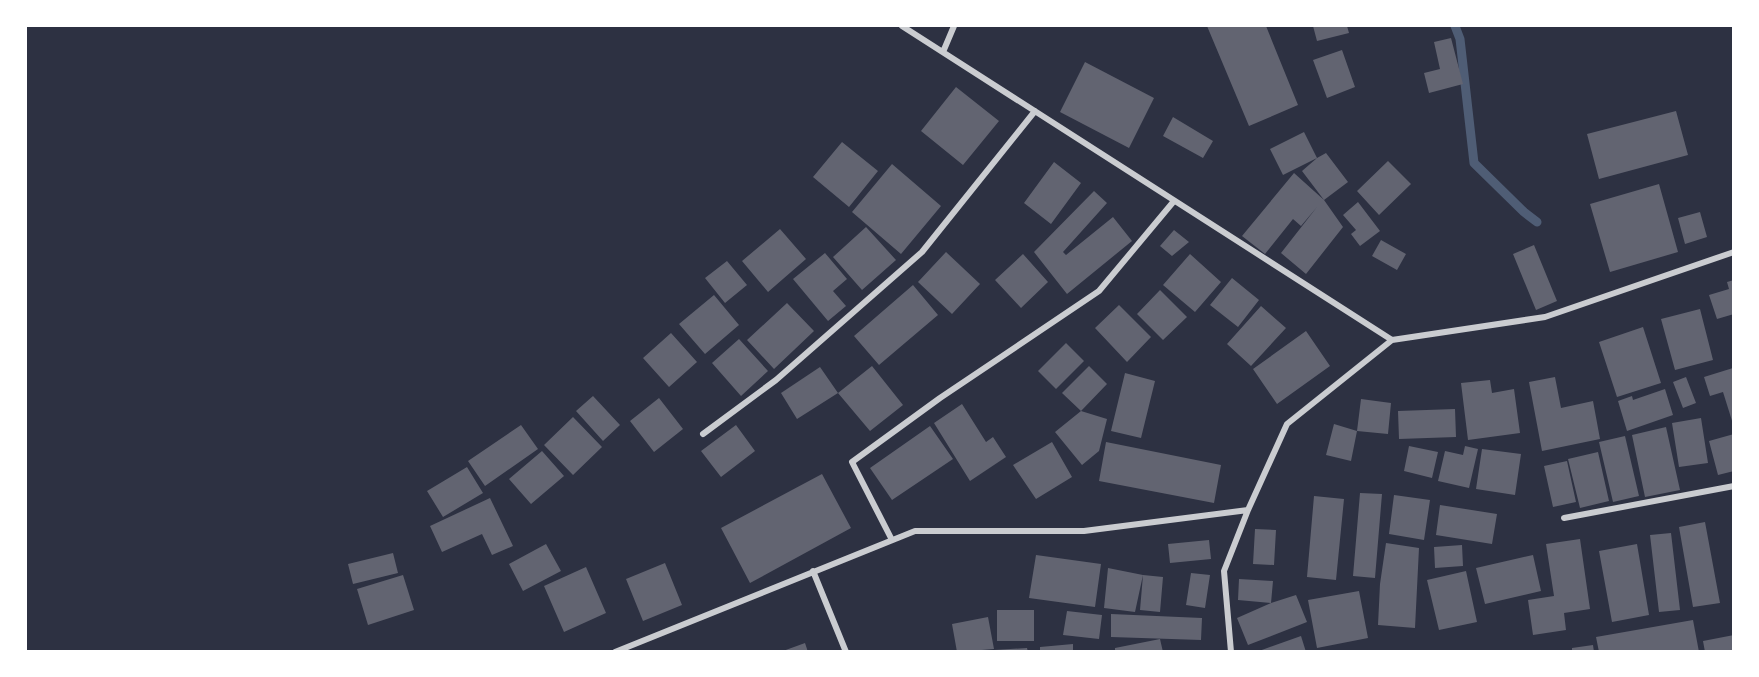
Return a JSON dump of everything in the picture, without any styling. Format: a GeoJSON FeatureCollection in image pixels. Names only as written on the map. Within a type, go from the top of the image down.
{"type":"FeatureCollection","features":[{"type":"Feature","properties":{"kind":"street"},"geometry":{"type":"LineString","coordinates":[[902,26],[1392,340]]}},
{"type":"Feature","properties":{"kind":"street"},"geometry":{"type":"LineString","coordinates":[[943,52],[954,26]]}},
{"type":"Feature","properties":{"kind":"street"},"geometry":{"type":"LineString","coordinates":[[703,434],[777,380],[922,252],[1035,111]]}},
{"type":"Feature","properties":{"kind":"street"},"geometry":{"type":"LineString","coordinates":[[892,540],[852,462],[940,398],[1100,291],[1174,201]]}},
{"type":"Feature","properties":{"kind":"street"},"geometry":{"type":"LineString","coordinates":[[1231,651],[1224,571],[1248,510],[1287,424],[1392,340],[1545,317],[1734,252]]}},
{"type":"Feature","properties":{"kind":"street"},"geometry":{"type":"LineString","coordinates":[[1563,518],[1734,486]]}},
{"type":"Feature","properties":{"kind":"street"},"geometry":{"type":"LineString","coordinates":[[615,651],[915,531],[1084,531],[1248,510]]}},
{"type":"Feature","properties":{"kind":"street"},"geometry":{"type":"LineString","coordinates":[[813,571],[846,651]]}},
{"type":"Feature","properties":{"kind":"building"},"geometry":{"type":"Polygon","coordinates":[[[1207,26],[1266,26],[1298,105],[1249,126],[1207,26]]]}},
{"type":"Feature","properties":{"kind":"building"},"geometry":{"type":"Polygon","coordinates":[[[1313,26],[1347,26],[1349,33],[1317,41],[1313,26]]]}},
{"type":"Feature","properties":{"kind":"building"},"geometry":{"type":"Polygon","coordinates":[[[1451,38],[1463,84],[1429,93],[1424,73],[1440,69],[1434,42],[1451,38]]]}},
{"type":"Feature","properties":{"kind":"building"},"geometry":{"type":"Polygon","coordinates":[[[1342,50],[1355,87],[1327,98],[1313,60],[1342,50]]]}},
{"type":"Feature","properties":{"kind":"building"},"geometry":{"type":"Polygon","coordinates":[[[1085,62],[1154,98],[1129,148],[1060,112],[1085,62]]]}},
{"type":"Feature","properties":{"kind":"building"},"geometry":{"type":"Polygon","coordinates":[[[956,87],[999,121],[963,165],[921,131],[956,87]]]}},
{"type":"Feature","properties":{"kind":"building"},"geometry":{"type":"Polygon","coordinates":[[[1676,111],[1688,155],[1599,179],[1587,134],[1676,111]]]}},
{"type":"Feature","properties":{"kind":"building"},"geometry":{"type":"Polygon","coordinates":[[[1173,117],[1213,141],[1203,158],[1163,136],[1173,117]]]}},
{"type":"Feature","properties":{"kind":"building"},"geometry":{"type":"Polygon","coordinates":[[[1304,132],[1317,158],[1283,175],[1270,149],[1304,132]]]}},
{"type":"Feature","properties":{"kind":"building"},"geometry":{"type":"Polygon","coordinates":[[[842,142],[878,171],[849,207],[813,177],[842,142]]]}},
{"type":"Feature","properties":{"kind":"building"},"geometry":{"type":"Polygon","coordinates":[[[1326,153],[1348,182],[1324,200],[1302,171],[1326,153]]]}},
{"type":"Feature","properties":{"kind":"building"},"geometry":{"type":"Polygon","coordinates":[[[1388,161],[1411,184],[1379,215],[1357,191],[1388,161]]]}},
{"type":"Feature","properties":{"kind":"building"},"geometry":{"type":"Polygon","coordinates":[[[1054,162],[1081,183],[1051,224],[1024,203],[1054,162]]]}},
{"type":"Feature","properties":{"kind":"building"},"geometry":{"type":"Polygon","coordinates":[[[892,164],[941,206],[901,254],[852,212],[892,164]]]}},
{"type":"Feature","properties":{"kind":"building"},"geometry":{"type":"Polygon","coordinates":[[[1294,173],[1324,200],[1343,227],[1306,274],[1281,253],[1317,207],[1301,226],[1293,219],[1265,254],[1242,236],[1294,173]]]}},
{"type":"Feature","properties":{"kind":"building"},"geometry":{"type":"Polygon","coordinates":[[[1659,184],[1678,252],[1610,272],[1590,204],[1659,184]]]}},
{"type":"Feature","properties":{"kind":"building"},"geometry":{"type":"Polygon","coordinates":[[[1094,191],[1107,203],[1063,252],[1066,255],[1113,217],[1132,241],[1067,294],[1034,252],[1094,191]]]}},
{"type":"Feature","properties":{"kind":"building"},"geometry":{"type":"Polygon","coordinates":[[[1358,202],[1380,231],[1360,246],[1351,234],[1356,230],[1343,215],[1358,202]]]}},
{"type":"Feature","properties":{"kind":"building"},"geometry":{"type":"Polygon","coordinates":[[[1700,212],[1707,237],[1685,244],[1678,218],[1700,212]]]}},
{"type":"Feature","properties":{"kind":"building"},"geometry":{"type":"Polygon","coordinates":[[[866,227],[896,260],[862,290],[833,257],[866,227]]]}},
{"type":"Feature","properties":{"kind":"building"},"geometry":{"type":"Polygon","coordinates":[[[780,229],[806,259],[768,292],[742,261],[780,229]]]}},
{"type":"Feature","properties":{"kind":"building"},"geometry":{"type":"Polygon","coordinates":[[[1174,230],[1189,242],[1172,256],[1160,246],[1174,230]]]}},
{"type":"Feature","properties":{"kind":"building"},"geometry":{"type":"Polygon","coordinates":[[[1381,240],[1406,254],[1397,270],[1372,256],[1381,240]]]}},
{"type":"Feature","properties":{"kind":"building"},"geometry":{"type":"Polygon","coordinates":[[[1534,245],[1557,301],[1536,310],[1513,254],[1534,245]]]}},
{"type":"Feature","properties":{"kind":"building"},"geometry":{"type":"Polygon","coordinates":[[[946,252],[980,284],[952,314],[918,282],[946,252]]]}},
{"type":"Feature","properties":{"kind":"building"},"geometry":{"type":"Polygon","coordinates":[[[825,253],[847,279],[833,291],[846,306],[828,321],[793,279],[825,253]]]}},
{"type":"Feature","properties":{"kind":"building"},"geometry":{"type":"Polygon","coordinates":[[[1023,254],[1048,282],[1021,308],[995,280],[1023,254]]]}},
{"type":"Feature","properties":{"kind":"building"},"geometry":{"type":"Polygon","coordinates":[[[1190,254],[1221,282],[1195,312],[1163,285],[1190,254]]]}},
{"type":"Feature","properties":{"kind":"building"},"geometry":{"type":"Polygon","coordinates":[[[727,261],[747,285],[725,303],[705,278],[727,261]]]}},
{"type":"Feature","properties":{"kind":"building"},"geometry":{"type":"Polygon","coordinates":[[[1232,278],[1259,300],[1238,327],[1210,305],[1232,278]]]}},
{"type":"Feature","properties":{"kind":"building"},"geometry":{"type":"Polygon","coordinates":[[[1734,280],[1734,314],[1717,319],[1709,295],[1729,289],[1727,282],[1734,280]]]}},
{"type":"Feature","properties":{"kind":"building"},"geometry":{"type":"Polygon","coordinates":[[[913,285],[938,315],[879,365],[854,336],[913,285]]]}},
{"type":"Feature","properties":{"kind":"building"},"geometry":{"type":"Polygon","coordinates":[[[1160,290],[1187,317],[1163,340],[1137,314],[1160,290]]]}},
{"type":"Feature","properties":{"kind":"building"},"geometry":{"type":"Polygon","coordinates":[[[714,295],[739,325],[705,354],[679,324],[714,295]]]}},
{"type":"Feature","properties":{"kind":"building"},"geometry":{"type":"Polygon","coordinates":[[[787,303],[814,331],[774,369],[747,340],[787,303]]]}},
{"type":"Feature","properties":{"kind":"building"},"geometry":{"type":"Polygon","coordinates":[[[1119,305],[1151,337],[1127,362],[1095,328],[1119,305]]]}},
{"type":"Feature","properties":{"kind":"building"},"geometry":{"type":"Polygon","coordinates":[[[1261,306],[1286,328],[1251,366],[1227,344],[1261,306]]]}},
{"type":"Feature","properties":{"kind":"building"},"geometry":{"type":"Polygon","coordinates":[[[1700,309],[1713,360],[1675,370],[1661,319],[1700,309]]]}},
{"type":"Feature","properties":{"kind":"building"},"geometry":{"type":"Polygon","coordinates":[[[1643,327],[1661,383],[1617,397],[1599,342],[1643,327]]]}},
{"type":"Feature","properties":{"kind":"building"},"geometry":{"type":"Polygon","coordinates":[[[1306,331],[1330,366],[1277,404],[1253,369],[1306,331]]]}},
{"type":"Feature","properties":{"kind":"building"},"geometry":{"type":"Polygon","coordinates":[[[671,333],[697,362],[669,387],[643,358],[671,333]]]}},
{"type":"Feature","properties":{"kind":"building"},"geometry":{"type":"Polygon","coordinates":[[[739,339],[768,371],[741,396],[712,363],[739,339]]]}},
{"type":"Feature","properties":{"kind":"building"},"geometry":{"type":"Polygon","coordinates":[[[1066,343],[1084,361],[1056,389],[1038,371],[1066,343]]]}},
{"type":"Feature","properties":{"kind":"building"},"geometry":{"type":"Polygon","coordinates":[[[872,366],[903,405],[870,431],[838,393],[872,366]]]}},
{"type":"Feature","properties":{"kind":"building"},"geometry":{"type":"Polygon","coordinates":[[[1089,366],[1107,384],[1081,411],[1062,393],[1089,366]]]}},
{"type":"Feature","properties":{"kind":"building"},"geometry":{"type":"Polygon","coordinates":[[[820,367],[838,393],[797,419],[781,393],[820,367]]]}},
{"type":"Feature","properties":{"kind":"building"},"geometry":{"type":"Polygon","coordinates":[[[1733,368],[1733,424],[1723,392],[1710,396],[1704,377],[1733,368]]]}},
{"type":"Feature","properties":{"kind":"building"},"geometry":{"type":"Polygon","coordinates":[[[1125,373],[1155,381],[1141,438],[1111,431],[1125,373]]]}},
{"type":"Feature","properties":{"kind":"building"},"geometry":{"type":"Polygon","coordinates":[[[1555,377],[1561,408],[1593,401],[1600,439],[1542,451],[1529,382],[1555,377]]]}},
{"type":"Feature","properties":{"kind":"building"},"geometry":{"type":"Polygon","coordinates":[[[1686,377],[1696,403],[1683,408],[1673,382],[1686,377]]]}},
{"type":"Feature","properties":{"kind":"building"},"geometry":{"type":"Polygon","coordinates":[[[1490,380],[1492,393],[1514,389],[1520,433],[1468,440],[1461,383],[1490,380]]]}},
{"type":"Feature","properties":{"kind":"building"},"geometry":{"type":"Polygon","coordinates":[[[1665,389],[1673,415],[1627,431],[1618,401],[1632,396],[1633,400],[1665,389]]]}},
{"type":"Feature","properties":{"kind":"building"},"geometry":{"type":"Polygon","coordinates":[[[593,396],[620,425],[603,441],[576,411],[593,396]]]}},
{"type":"Feature","properties":{"kind":"building"},"geometry":{"type":"Polygon","coordinates":[[[659,398],[683,429],[654,452],[630,421],[659,398]]]}},
{"type":"Feature","properties":{"kind":"building"},"geometry":{"type":"Polygon","coordinates":[[[1361,399],[1391,403],[1388,434],[1357,431],[1361,399]]]}},
{"type":"Feature","properties":{"kind":"building"},"geometry":{"type":"Polygon","coordinates":[[[962,404],[986,442],[993,437],[1006,457],[970,481],[934,423],[962,404]]]}},
{"type":"Feature","properties":{"kind":"building"},"geometry":{"type":"Polygon","coordinates":[[[1455,409],[1456,437],[1399,439],[1398,411],[1455,409]]]}},
{"type":"Feature","properties":{"kind":"building"},"geometry":{"type":"Polygon","coordinates":[[[1081,411],[1107,419],[1099,451],[1082,465],[1055,432],[1081,411]]]}},
{"type":"Feature","properties":{"kind":"building"},"geometry":{"type":"Polygon","coordinates":[[[573,417],[602,447],[573,475],[544,445],[573,417]]]}},
{"type":"Feature","properties":{"kind":"building"},"geometry":{"type":"Polygon","coordinates":[[[1701,418],[1708,463],[1679,467],[1672,423],[1701,418]]]}},
{"type":"Feature","properties":{"kind":"building"},"geometry":{"type":"Polygon","coordinates":[[[1334,424],[1357,431],[1351,461],[1326,455],[1334,424]]]}},
{"type":"Feature","properties":{"kind":"building"},"geometry":{"type":"Polygon","coordinates":[[[521,425],[538,449],[485,486],[468,461],[521,425]]]}},
{"type":"Feature","properties":{"kind":"building"},"geometry":{"type":"Polygon","coordinates":[[[736,425],[755,451],[721,477],[701,451],[736,425]]]}},
{"type":"Feature","properties":{"kind":"building"},"geometry":{"type":"Polygon","coordinates":[[[930,426],[953,459],[892,500],[870,468],[930,426]]]}},
{"type":"Feature","properties":{"kind":"building"},"geometry":{"type":"Polygon","coordinates":[[[1666,427],[1680,490],[1645,497],[1632,435],[1666,427]]]}},
{"type":"Feature","properties":{"kind":"building"},"geometry":{"type":"Polygon","coordinates":[[[1734,434],[1734,471],[1718,475],[1709,441],[1734,434]]]}},
{"type":"Feature","properties":{"kind":"building"},"geometry":{"type":"Polygon","coordinates":[[[1625,436],[1639,496],[1613,502],[1599,442],[1625,436]]]}},
{"type":"Feature","properties":{"kind":"building"},"geometry":{"type":"Polygon","coordinates":[[[1052,442],[1072,477],[1036,499],[1013,465],[1052,442]]]}},
{"type":"Feature","properties":{"kind":"building"},"geometry":{"type":"Polygon","coordinates":[[[1106,442],[1221,465],[1214,503],[1099,481],[1106,442]]]}},
{"type":"Feature","properties":{"kind":"building"},"geometry":{"type":"Polygon","coordinates":[[[1409,446],[1438,452],[1432,478],[1404,471],[1409,446]]]}},
{"type":"Feature","properties":{"kind":"building"},"geometry":{"type":"Polygon","coordinates":[[[1465,446],[1478,449],[1469,488],[1438,481],[1445,451],[1463,455],[1465,446]]]}},
{"type":"Feature","properties":{"kind":"building"},"geometry":{"type":"Polygon","coordinates":[[[1482,449],[1521,454],[1515,495],[1476,489],[1482,449]]]}},
{"type":"Feature","properties":{"kind":"building"},"geometry":{"type":"Polygon","coordinates":[[[542,451],[564,476],[531,504],[509,479],[542,451]]]}},
{"type":"Feature","properties":{"kind":"building"},"geometry":{"type":"Polygon","coordinates":[[[1598,452],[1609,501],[1580,508],[1568,459],[1598,452]]]}},
{"type":"Feature","properties":{"kind":"building"},"geometry":{"type":"Polygon","coordinates":[[[1567,461],[1576,502],[1553,507],[1544,466],[1567,461]]]}},
{"type":"Feature","properties":{"kind":"building"},"geometry":{"type":"Polygon","coordinates":[[[467,467],[483,493],[443,517],[427,491],[467,467]]]}},
{"type":"Feature","properties":{"kind":"building"},"geometry":{"type":"Polygon","coordinates":[[[822,474],[851,528],[750,583],[721,528],[822,474]]]}},
{"type":"Feature","properties":{"kind":"building"},"geometry":{"type":"Polygon","coordinates":[[[1360,493],[1382,494],[1375,578],[1353,576],[1360,493]]]}},
{"type":"Feature","properties":{"kind":"building"},"geometry":{"type":"Polygon","coordinates":[[[1394,495],[1430,500],[1424,540],[1389,534],[1394,495]]]}},
{"type":"Feature","properties":{"kind":"building"},"geometry":{"type":"Polygon","coordinates":[[[1314,496],[1344,499],[1336,580],[1307,577],[1314,496]]]}},
{"type":"Feature","properties":{"kind":"building"},"geometry":{"type":"Polygon","coordinates":[[[490,498],[513,546],[492,555],[482,534],[442,552],[430,526],[490,498]]]}},
{"type":"Feature","properties":{"kind":"building"},"geometry":{"type":"Polygon","coordinates":[[[1440,505],[1497,514],[1492,544],[1436,535],[1440,505]]]}},
{"type":"Feature","properties":{"kind":"building"},"geometry":{"type":"Polygon","coordinates":[[[1705,522],[1720,603],[1693,607],[1679,527],[1705,522]]]}},
{"type":"Feature","properties":{"kind":"building"},"geometry":{"type":"Polygon","coordinates":[[[1255,529],[1276,530],[1274,565],[1253,564],[1255,529]]]}},
{"type":"Feature","properties":{"kind":"building"},"geometry":{"type":"Polygon","coordinates":[[[1671,533],[1680,610],[1659,612],[1650,535],[1671,533]]]}},
{"type":"Feature","properties":{"kind":"building"},"geometry":{"type":"Polygon","coordinates":[[[1580,539],[1590,609],[1564,613],[1566,630],[1533,635],[1528,600],[1554,596],[1546,544],[1580,539]]]}},
{"type":"Feature","properties":{"kind":"building"},"geometry":{"type":"Polygon","coordinates":[[[1209,540],[1211,559],[1170,563],[1168,544],[1209,540]]]}},
{"type":"Feature","properties":{"kind":"building"},"geometry":{"type":"Polygon","coordinates":[[[1386,543],[1419,548],[1415,628],[1378,625],[1380,584],[1386,543]]]}},
{"type":"Feature","properties":{"kind":"building"},"geometry":{"type":"Polygon","coordinates":[[[546,544],[561,571],[523,591],[509,564],[546,544]]]}},
{"type":"Feature","properties":{"kind":"building"},"geometry":{"type":"Polygon","coordinates":[[[1637,544],[1649,615],[1612,622],[1599,551],[1637,544]]]}},
{"type":"Feature","properties":{"kind":"building"},"geometry":{"type":"Polygon","coordinates":[[[1462,545],[1463,566],[1435,568],[1434,547],[1462,545]]]}},
{"type":"Feature","properties":{"kind":"building"},"geometry":{"type":"Polygon","coordinates":[[[393,553],[398,573],[353,584],[348,564],[393,553]]]}},
{"type":"Feature","properties":{"kind":"building"},"geometry":{"type":"Polygon","coordinates":[[[1036,555],[1101,564],[1095,607],[1029,598],[1036,555]]]}},
{"type":"Feature","properties":{"kind":"building"},"geometry":{"type":"Polygon","coordinates":[[[1533,555],[1541,591],[1485,604],[1476,568],[1533,555]]]}},
{"type":"Feature","properties":{"kind":"building"},"geometry":{"type":"Polygon","coordinates":[[[665,563],[682,605],[643,621],[626,579],[665,563]]]}},
{"type":"Feature","properties":{"kind":"building"},"geometry":{"type":"Polygon","coordinates":[[[586,567],[606,613],[564,632],[544,586],[586,567]]]}},
{"type":"Feature","properties":{"kind":"building"},"geometry":{"type":"Polygon","coordinates":[[[1108,568],[1143,575],[1135,612],[1104,608],[1108,568]]]}},
{"type":"Feature","properties":{"kind":"building"},"geometry":{"type":"Polygon","coordinates":[[[1466,571],[1477,622],[1439,630],[1427,580],[1466,571]]]}},
{"type":"Feature","properties":{"kind":"building"},"geometry":{"type":"Polygon","coordinates":[[[1191,573],[1210,575],[1205,608],[1186,605],[1191,573]]]}},
{"type":"Feature","properties":{"kind":"building"},"geometry":{"type":"Polygon","coordinates":[[[403,575],[414,610],[368,625],[357,589],[403,575]]]}},
{"type":"Feature","properties":{"kind":"building"},"geometry":{"type":"Polygon","coordinates":[[[1143,575],[1163,577],[1160,612],[1140,610],[1143,575]]]}},
{"type":"Feature","properties":{"kind":"building"},"geometry":{"type":"Polygon","coordinates":[[[1239,579],[1273,581],[1271,603],[1238,600],[1239,579]]]}},
{"type":"Feature","properties":{"kind":"building"},"geometry":{"type":"Polygon","coordinates":[[[1359,591],[1368,638],[1317,648],[1308,600],[1359,591]]]}},
{"type":"Feature","properties":{"kind":"building"},"geometry":{"type":"Polygon","coordinates":[[[1296,595],[1307,622],[1248,645],[1237,618],[1296,595]]]}},
{"type":"Feature","properties":{"kind":"building"},"geometry":{"type":"Polygon","coordinates":[[[997,610],[1034,610],[1034,641],[997,641],[997,610]]]}},
{"type":"Feature","properties":{"kind":"building"},"geometry":{"type":"Polygon","coordinates":[[[1067,611],[1102,615],[1099,639],[1063,635],[1067,611]]]}},
{"type":"Feature","properties":{"kind":"building"},"geometry":{"type":"Polygon","coordinates":[[[1111,614],[1202,618],[1201,640],[1111,637],[1111,614]]]}},
{"type":"Feature","properties":{"kind":"building"},"geometry":{"type":"Polygon","coordinates":[[[988,617],[994,649],[957,652],[952,624],[988,617]]]}},
{"type":"Feature","properties":{"kind":"building"},"geometry":{"type":"Polygon","coordinates":[[[1693,620],[1699,652],[1599,652],[1596,637],[1693,620]]]}},
{"type":"Feature","properties":{"kind":"building"},"geometry":{"type":"Polygon","coordinates":[[[1734,635],[1734,652],[1705,652],[1703,641],[1734,635]]]}},
{"type":"Feature","properties":{"kind":"building"},"geometry":{"type":"Polygon","coordinates":[[[1301,636],[1306,652],[1259,651],[1301,636]]]}},
{"type":"Feature","properties":{"kind":"building"},"geometry":{"type":"Polygon","coordinates":[[[1160,639],[1163,652],[1115,652],[1115,648],[1160,639]]]}},
{"type":"Feature","properties":{"kind":"building"},"geometry":{"type":"Polygon","coordinates":[[[805,643],[808,652],[783,652],[783,651],[805,643]]]}},
{"type":"Feature","properties":{"kind":"building"},"geometry":{"type":"Polygon","coordinates":[[[1073,644],[1073,652],[1040,652],[1040,647],[1073,644]]]}},
{"type":"Feature","properties":{"kind":"building"},"geometry":{"type":"Polygon","coordinates":[[[1593,645],[1594,652],[1572,652],[1572,648],[1593,645]]]}},
{"type":"Feature","properties":{"kind":"building"},"geometry":{"type":"Polygon","coordinates":[[[1027,648],[1028,652],[994,652],[994,650],[1027,648]]]}},
{"type":"Feature","properties":{"kind":"waterway"},"geometry":{"type":"LineString","coordinates":[[1455,26],[1460,39],[1474,163],[1537,222]]}}]}
